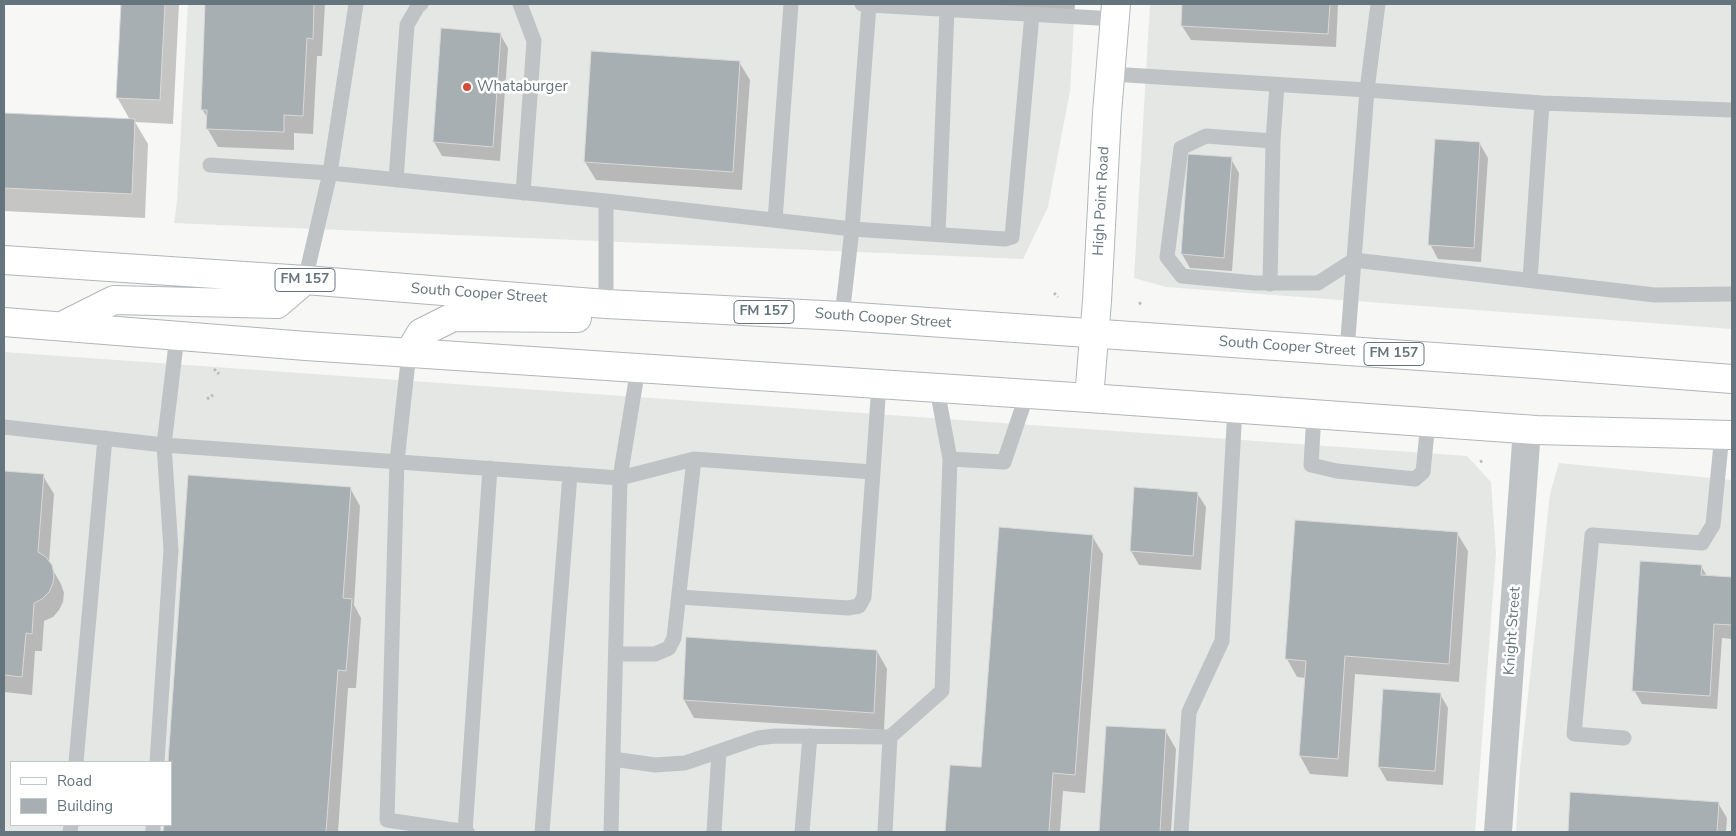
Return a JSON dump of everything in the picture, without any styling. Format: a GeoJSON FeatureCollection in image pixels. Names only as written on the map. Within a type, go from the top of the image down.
{"type":"FeatureCollection","features":[{"type":"Feature","properties":{"kind":"main road","name":"High Point Road"},"geometry":{"type":"LineString","coordinates":[[1089,398],[1110,74],[1116,11]]}},
{"type":"Feature","properties":{"kind":"main road","name":"South Cooper Street"},"geometry":{"type":"LineString","coordinates":[[4,260],[305,280],[606,304],[842,316],[1732,379]]}},
{"type":"Feature","properties":{"kind":"main road"},"geometry":{"type":"LineString","coordinates":[[61,326],[114,300],[276,304],[305,280]]}},
{"type":"Feature","properties":{"kind":"main road"},"geometry":{"type":"LineString","coordinates":[[409,353],[421,333],[453,317],[587,318],[606,304]]}},
{"type":"Feature","properties":{"kind":"main road"},"geometry":{"type":"LineString","coordinates":[[4,322],[409,353],[1527,429],[1727,435]]}},
{"type":"Feature","properties":{"kind":"street","name":"Knight Street"},"geometry":{"type":"LineString","coordinates":[[1498,832],[1527,429]]}},
{"type":"Feature","properties":{"kind":"lane"},"geometry":{"type":"LineString","coordinates":[[305,280],[330,173],[356,4]]}},
{"type":"Feature","properties":{"kind":"lane"},"geometry":{"type":"LineString","coordinates":[[396,180],[408,25],[421,4]]}},
{"type":"Feature","properties":{"kind":"lane"},"geometry":{"type":"LineString","coordinates":[[520,4],[534,41],[523,193]]}},
{"type":"Feature","properties":{"kind":"lane"},"geometry":{"type":"LineString","coordinates":[[775,220],[791,4]]}},
{"type":"Feature","properties":{"kind":"lane"},"geometry":{"type":"LineString","coordinates":[[842,316],[852,229],[865,4],[1032,14],[1116,11]]}},
{"type":"Feature","properties":{"kind":"lane"},"geometry":{"type":"LineString","coordinates":[[1347,351],[1367,90],[1378,4]]}},
{"type":"Feature","properties":{"kind":"lane"},"geometry":{"type":"LineString","coordinates":[[938,234],[947,9]]}},
{"type":"Feature","properties":{"kind":"lane"},"geometry":{"type":"LineString","coordinates":[[210,166],[330,173],[606,201],[852,229],[1005,239],[1012,237],[1032,14]]}},
{"type":"Feature","properties":{"kind":"lane"},"geometry":{"type":"LineString","coordinates":[[1110,74],[1542,103],[1732,110]]}},
{"type":"Feature","properties":{"kind":"lane"},"geometry":{"type":"LineString","coordinates":[[1270,284],[1272,141],[1277,84]]}},
{"type":"Feature","properties":{"kind":"lane"},"geometry":{"type":"LineString","coordinates":[[1530,280],[1542,103]]}},
{"type":"Feature","properties":{"kind":"lane"},"geometry":{"type":"LineString","coordinates":[[1272,141],[1206,136],[1181,148],[1167,257],[1182,276],[1270,284],[1318,283],[1354,260],[1655,295],[1732,294]]}},
{"type":"Feature","properties":{"kind":"lane"},"geometry":{"type":"LineString","coordinates":[[606,201],[606,304]]}},
{"type":"Feature","properties":{"kind":"lane"},"geometry":{"type":"LineString","coordinates":[[157,761],[171,550],[164,445],[177,336]]}},
{"type":"Feature","properties":{"kind":"lane"},"geometry":{"type":"LineString","coordinates":[[409,353],[397,461],[387,820],[466,832],[490,468]]}},
{"type":"Feature","properties":{"kind":"lane"},"geometry":{"type":"LineString","coordinates":[[611,832],[620,478],[638,368]]}},
{"type":"Feature","properties":{"kind":"lane"},"geometry":{"type":"LineString","coordinates":[[679,597],[848,608],[859,606],[864,597],[880,384]]}},
{"type":"Feature","properties":{"kind":"lane"},"geometry":{"type":"LineString","coordinates":[[613,759],[656,765],[685,763],[758,738],[775,736],[890,737],[942,691],[950,459],[937,389]]}},
{"type":"Feature","properties":{"kind":"lane"},"geometry":{"type":"LineString","coordinates":[[950,459],[1004,462],[1026,394]]}},
{"type":"Feature","properties":{"kind":"lane"},"geometry":{"type":"LineString","coordinates":[[1181,832],[1188,712],[1222,641],[1235,408]]}},
{"type":"Feature","properties":{"kind":"lane"},"geometry":{"type":"LineString","coordinates":[[1314,414],[1311,465],[1337,471],[1415,478],[1423,472],[1428,422]]}},
{"type":"Feature","properties":{"kind":"lane"},"geometry":{"type":"LineString","coordinates":[[4,427],[164,445],[620,478],[694,459],[873,472]]}},
{"type":"Feature","properties":{"kind":"lane"},"geometry":{"type":"LineString","coordinates":[[1624,738],[1574,734],[1592,535],[1702,544],[1713,525],[1727,435]]}},
{"type":"Feature","properties":{"kind":"lane"},"geometry":{"type":"LineString","coordinates":[[76,761],[105,438]]}},
{"type":"Feature","properties":{"kind":"lane"},"geometry":{"type":"LineString","coordinates":[[616,654],[655,654],[669,648],[674,638],[694,459]]}},
{"type":"Feature","properties":{"kind":"lane"},"geometry":{"type":"LineString","coordinates":[[542,832],[570,474]]}},
{"type":"Feature","properties":{"kind":"lane"},"geometry":{"type":"LineString","coordinates":[[802,832],[810,736]]}},
{"type":"Feature","properties":{"kind":"lane"},"geometry":{"type":"LineString","coordinates":[[885,832],[890,737]]}},
{"type":"Feature","properties":{"kind":"lane"},"geometry":{"type":"LineString","coordinates":[[714,832],[719,752]]}},
{"type":"Feature","properties":{"kind":"path"},"geometry":{"type":"LineString","coordinates":[[1054,293],[1058,297]]}},
{"type":"Feature","properties":{"kind":"path"},"geometry":{"type":"LineString","coordinates":[[1139,304],[1143,301]]}},
{"type":"Feature","properties":{"kind":"path"},"geometry":{"type":"LineString","coordinates":[[214,369],[219,374]]}},
{"type":"Feature","properties":{"kind":"path"},"geometry":{"type":"LineString","coordinates":[[207,399],[213,395]]}},
{"type":"Feature","properties":{"kind":"shaded area"},"geometry":{"type":"Polygon","coordinates":[[[188,4],[1075,4],[1070,91],[1048,207],[1023,259],[174,223],[177,201],[188,4]]]}},
{"type":"Feature","properties":{"kind":"shaded area"},"geometry":{"type":"Polygon","coordinates":[[[1150,4],[1732,4],[1732,329],[1166,287],[1134,278],[1150,4]]]}},
{"type":"Feature","properties":{"kind":"shaded area"},"geometry":{"type":"Polygon","coordinates":[[[4,352],[1467,456],[1491,482],[1496,554],[1475,832],[4,832],[4,352]]]}},
{"type":"Feature","properties":{"kind":"shaded area"},"geometry":{"type":"Polygon","coordinates":[[[1559,463],[1732,480],[1732,832],[1516,832],[1520,768],[1550,494],[1559,463]]]}},
{"type":"Feature","properties":{"kind":"building"},"geometry":{"type":"Polygon","coordinates":[[[121,4],[165,4],[160,100],[116,98],[121,4]]]}},
{"type":"Feature","properties":{"kind":"building"},"geometry":{"type":"Polygon","coordinates":[[[205,4],[314,4],[313,39],[307,38],[303,116],[284,115],[284,132],[206,129],[207,110],[201,110],[205,4]]]}},
{"type":"Feature","properties":{"kind":"building"},"geometry":{"type":"Polygon","coordinates":[[[1182,4],[1330,4],[1328,34],[1181,26],[1182,4]]]}},
{"type":"Feature","properties":{"kind":"building","name":"Whataburger"},"geometry":{"type":"Polygon","coordinates":[[[441,28],[501,33],[493,147],[433,142],[441,28]]]}},
{"type":"Feature","properties":{"kind":"building"},"geometry":{"type":"Polygon","coordinates":[[[591,51],[740,61],[733,172],[584,162],[591,51]]]}},
{"type":"Feature","properties":{"kind":"building"},"geometry":{"type":"Polygon","coordinates":[[[4,113],[135,119],[132,194],[4,188],[4,113]]]}},
{"type":"Feature","properties":{"kind":"building"},"geometry":{"type":"Polygon","coordinates":[[[1435,139],[1480,142],[1474,248],[1428,245],[1435,139]]]}},
{"type":"Feature","properties":{"kind":"building"},"geometry":{"type":"Polygon","coordinates":[[[1188,154],[1232,157],[1224,258],[1181,254],[1188,154]]]}},
{"type":"Feature","properties":{"kind":"building"},"geometry":{"type":"Polygon","coordinates":[[[4,471],[44,474],[38,552],[46,557],[52,565],[54,574],[49,592],[42,599],[34,603],[32,634],[26,633],[22,677],[4,675],[4,471]]]}},
{"type":"Feature","properties":{"kind":"building"},"geometry":{"type":"Polygon","coordinates":[[[188,475],[351,487],[343,598],[352,599],[346,671],[338,670],[326,832],[163,832],[164,826],[172,826],[172,761],[168,761],[188,475]]]}},
{"type":"Feature","properties":{"kind":"building"},"geometry":{"type":"Polygon","coordinates":[[[1134,487],[1198,492],[1193,556],[1130,551],[1134,487]]]}},
{"type":"Feature","properties":{"kind":"building"},"geometry":{"type":"Polygon","coordinates":[[[1295,520],[1458,532],[1449,664],[1345,656],[1338,759],[1299,756],[1306,661],[1285,659],[1295,520]]]}},
{"type":"Feature","properties":{"kind":"building"},"geometry":{"type":"Polygon","coordinates":[[[999,527],[1093,535],[1075,775],[1053,773],[1049,832],[945,832],[950,765],[981,767],[999,527]]]}},
{"type":"Feature","properties":{"kind":"building"},"geometry":{"type":"Polygon","coordinates":[[[1640,561],[1702,565],[1701,575],[1732,577],[1732,625],[1714,624],[1710,696],[1632,691],[1640,561]]]}},
{"type":"Feature","properties":{"kind":"building"},"geometry":{"type":"Polygon","coordinates":[[[686,637],[877,650],[874,713],[683,700],[686,637]]]}},
{"type":"Feature","properties":{"kind":"building"},"geometry":{"type":"Polygon","coordinates":[[[1383,689],[1441,693],[1435,771],[1378,767],[1383,689]]]}},
{"type":"Feature","properties":{"kind":"building"},"geometry":{"type":"Polygon","coordinates":[[[1106,726],[1166,729],[1160,832],[1099,832],[1106,726]]]}},
{"type":"Feature","properties":{"kind":"building"},"geometry":{"type":"Polygon","coordinates":[[[1570,792],[1719,802],[1717,832],[1568,832],[1570,792]]]}},
{"type":"Feature","properties":{"kind":"place","name":"Whataburger"},"geometry":{"type":"Point","coordinates":[467,87]}}]}
